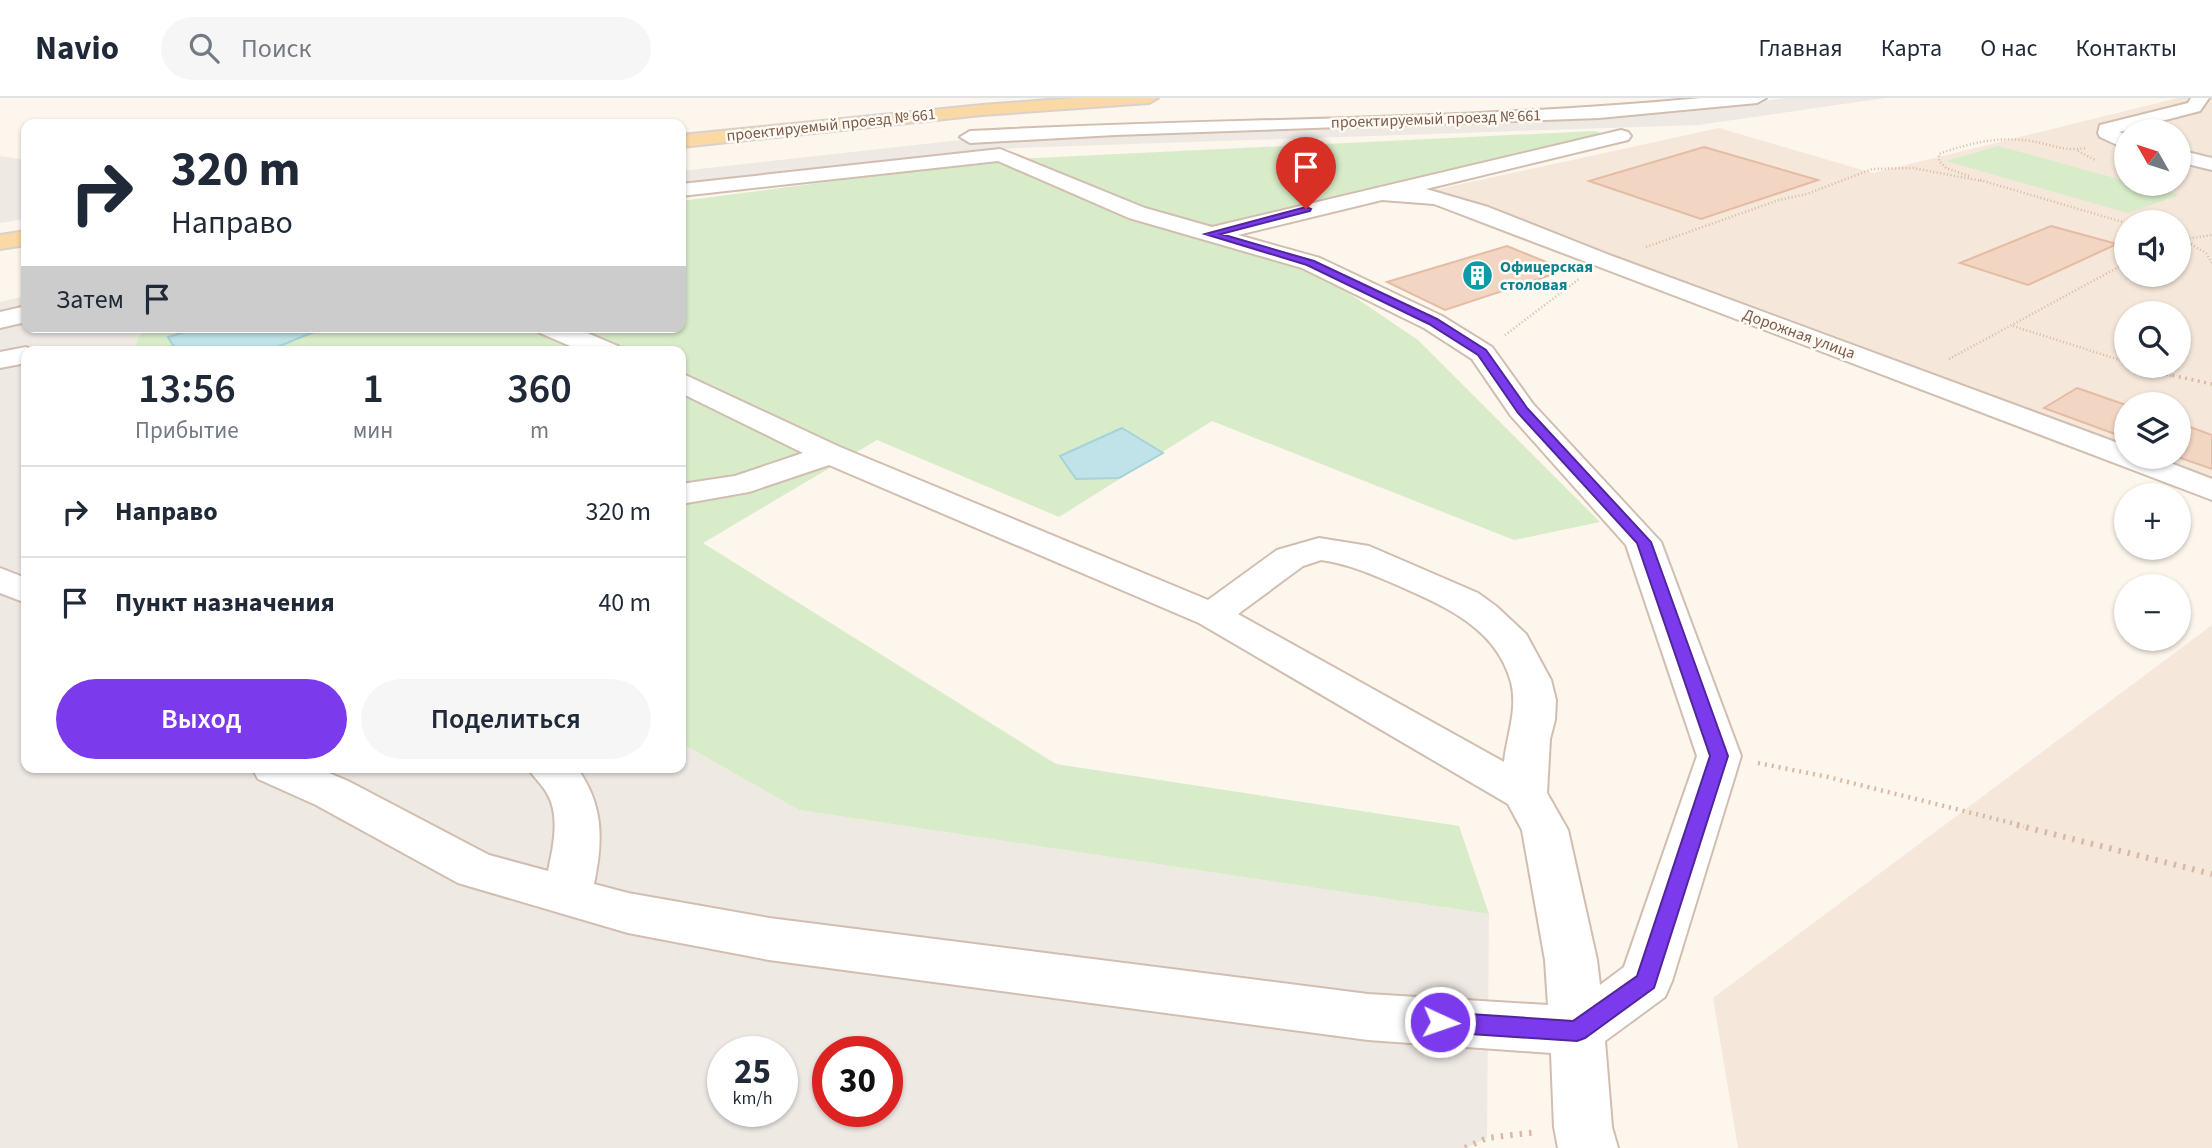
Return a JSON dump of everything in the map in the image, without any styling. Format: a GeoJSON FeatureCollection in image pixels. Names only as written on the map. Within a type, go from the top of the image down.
{"type":"FeatureCollection","features":[{"type":"Feature","properties":{"kind":"main road","name":"проектируемый проезд № 661"},"geometry":{"type":"LineString","coordinates":[[686,140],[982,110],[1149,98]]}},
{"type":"Feature","properties":{"kind":"main road"},"geometry":{"type":"LineString","coordinates":[[0,242],[21,239]]}},
{"type":"Feature","properties":{"kind":"street"},"geometry":{"type":"LineString","coordinates":[[2147,119],[2194,107],[2200,98]]}},
{"type":"Feature","properties":{"kind":"street","name":"проектируемый проезд № 661"},"geometry":{"type":"LineString","coordinates":[[956,138],[1115,129],[1599,113],[1746,99]]}},
{"type":"Feature","properties":{"kind":"street"},"geometry":{"type":"LineString","coordinates":[[2114,127],[2108,129],[2107,133],[2114,137]]}},
{"type":"Feature","properties":{"kind":"street"},"geometry":{"type":"LineString","coordinates":[[1210,234],[1306,209],[1384,194],[1622,136]]}},
{"type":"Feature","properties":{"kind":"street"},"geometry":{"type":"LineString","coordinates":[[286,773],[332,793],[475,870],[628,913],[796,942],[1368,1017],[1577,1031],[1646,981],[1719,756],[1643,542],[1522,410],[1482,353],[1433,322],[1311,263],[1137,213],[1000,155],[686,189]]}},
{"type":"Feature","properties":{"kind":"street"},"geometry":{"type":"LineString","coordinates":[[2191,159],[2212,164]]}},
{"type":"Feature","properties":{"kind":"street","name":"Дорожная улица"},"geometry":{"type":"LineString","coordinates":[[1384,194],[1417,194],[1439,198],[2212,490]]}},
{"type":"Feature","properties":{"kind":"street"},"geometry":{"type":"LineString","coordinates":[[0,320],[21,315]]}},
{"type":"Feature","properties":{"kind":"street"},"geometry":{"type":"LineString","coordinates":[[563,333],[594,346]]}},
{"type":"Feature","properties":{"kind":"street"},"geometry":{"type":"LineString","coordinates":[[0,360],[21,356]]}},
{"type":"Feature","properties":{"kind":"street"},"geometry":{"type":"LineString","coordinates":[[686,386],[829,454],[1212,615],[1524,793],[1545,830],[1571,960],[1586,1138]]}},
{"type":"Feature","properties":{"kind":"street"},"geometry":{"type":"LineString","coordinates":[[686,494],[711,491],[778,475],[829,454]]}},
{"type":"Feature","properties":{"kind":"street"},"geometry":{"type":"LineString","coordinates":[[1212,615],[1290,558],[1319,549],[1356,554],[1465,601],[1491,621],[1512,643],[1531,680],[1535,700],[1534,720],[1528,739],[1524,793]]}},
{"type":"Feature","properties":{"kind":"street"},"geometry":{"type":"LineString","coordinates":[[0,579],[21,590]]}},
{"type":"Feature","properties":{"kind":"street"},"geometry":{"type":"LineString","coordinates":[[556,773],[577,811],[578,845],[566,896]]}},
{"type":"Feature","properties":{"kind":"path"},"geometry":{"type":"LineString","coordinates":[[2114,141],[2077,150],[2032,141],[1988,139],[1939,154],[1939,161],[1946,168],[2044,201],[2114,220]]}},
{"type":"Feature","properties":{"kind":"path"},"geometry":{"type":"LineString","coordinates":[[1482,353],[1603,261],[1779,200],[1807,194],[1872,169],[1913,169],[1982,181]]}},
{"type":"Feature","properties":{"kind":"path"},"geometry":{"type":"LineString","coordinates":[[2191,238],[2212,235]]}},
{"type":"Feature","properties":{"kind":"path"},"geometry":{"type":"LineString","coordinates":[[2191,243],[2206,253],[2212,263]]}},
{"type":"Feature","properties":{"kind":"path"},"geometry":{"type":"LineString","coordinates":[[1916,376],[2013,326],[2114,269]]}},
{"type":"Feature","properties":{"kind":"path"},"geometry":{"type":"LineString","coordinates":[[2013,326],[2114,358]]}},
{"type":"Feature","properties":{"kind":"path"},"geometry":{"type":"LineString","coordinates":[[2179,378],[2212,384]]}},
{"type":"Feature","properties":{"kind":"path"},"geometry":{"type":"LineString","coordinates":[[1719,756],[1828,777],[2212,874]]}},
{"type":"Feature","properties":{"kind":"path"},"geometry":{"type":"LineString","coordinates":[[1465,1148],[1487,1138],[1586,1138]]}},
{"type":"Feature","properties":{"kind":"shaded area"},"geometry":{"type":"Polygon","coordinates":[[[1786,98],[1885,98],[1698,125],[1016,148],[686,184],[686,170],[979,138],[1595,118],[1673,113],[1786,98]]]}},
{"type":"Feature","properties":{"kind":"shaded area"},"geometry":{"type":"Polygon","coordinates":[[[2178,98],[2212,98],[2212,479],[2185,469],[2191,469],[2191,392],[2114,392],[2114,443],[1434,190],[1719,128],[1873,173],[2178,98]]]}},
{"type":"Feature","properties":{"kind":"shaded area"},"geometry":{"type":"Polygon","coordinates":[[[0,156],[21,159],[21,220],[0,223],[0,156]]]}},
{"type":"Feature","properties":{"kind":"shaded area"},"geometry":{"type":"Polygon","coordinates":[[[21,297],[21,333],[143,333],[135,346],[21,346],[21,773],[686,773],[686,746],[799,810],[1489,914],[1487,1138],[1466,1148],[0,1148],[0,302],[21,297]]]}},
{"type":"Feature","properties":{"kind":"shaded area"},"geometry":{"type":"Polygon","coordinates":[[[2212,625],[2212,1148],[1738,1148],[1713,998],[2177,651],[2191,651],[2191,641],[2212,625]]]}},
{"type":"Feature","properties":{"kind":"green space"},"geometry":{"type":"Polygon","coordinates":[[[1595,131],[1604,134],[1187,232],[1328,279],[1418,340],[1600,522],[1514,540],[1212,421],[1059,517],[877,440],[703,543],[1056,764],[1459,826],[1489,914],[799,810],[686,746],[686,346],[280,346],[311,333],[686,333],[686,200],[994,160],[1595,131]]]}},
{"type":"Feature","properties":{"kind":"green space"},"geometry":{"type":"Polygon","coordinates":[[[1998,146],[2114,178],[2114,196],[2177,196],[2137,210],[2118,210],[1946,161],[1998,146]]]}},
{"type":"Feature","properties":{"kind":"green space"},"geometry":{"type":"Polygon","coordinates":[[[143,333],[182,333],[169,337],[174,346],[135,346],[143,333]]]}},
{"type":"Feature","properties":{"kind":"water"},"geometry":{"type":"Polygon","coordinates":[[[181,333],[311,333],[280,346],[173,346],[168,337],[181,333]]]}},
{"type":"Feature","properties":{"kind":"water"},"geometry":{"type":"Polygon","coordinates":[[[1122,428],[1163,453],[1119,478],[1076,479],[1060,456],[1122,428]]]}},
{"type":"Feature","properties":{"kind":"building"},"geometry":{"type":"Polygon","coordinates":[[[1704,147],[1818,180],[1701,219],[1589,181],[1704,147]]]}},
{"type":"Feature","properties":{"kind":"building"},"geometry":{"type":"Polygon","coordinates":[[[2051,226],[2114,243],[2028,285],[1960,263],[2051,226]]]}},
{"type":"Feature","properties":{"kind":"building","name":"Офицерская столовая"},"geometry":{"type":"Polygon","coordinates":[[[1507,246],[1566,270],[1445,310],[1387,282],[1507,246]]]}},
{"type":"Feature","properties":{"kind":"building"},"geometry":{"type":"Polygon","coordinates":[[[2077,388],[2114,401],[2114,434],[2044,408],[2077,388]]]}},
{"type":"Feature","properties":{"kind":"building"},"geometry":{"type":"Polygon","coordinates":[[[2191,427],[2212,435],[2212,469],[2191,462],[2191,427]]]}},
{"type":"Feature","properties":{"kind":"place","name":"Офицерская столовая"},"geometry":{"type":"Point","coordinates":[1477,276]}},
{"type":"Feature","properties":{"kind":"route"},"geometry":{"type":"LineString","coordinates":[[1306,209],[1210,234],[1311,263],[1433,322],[1482,353],[1522,410],[1643,542],[1719,756],[1646,981],[1577,1031],[1440,1022]]}}]}
